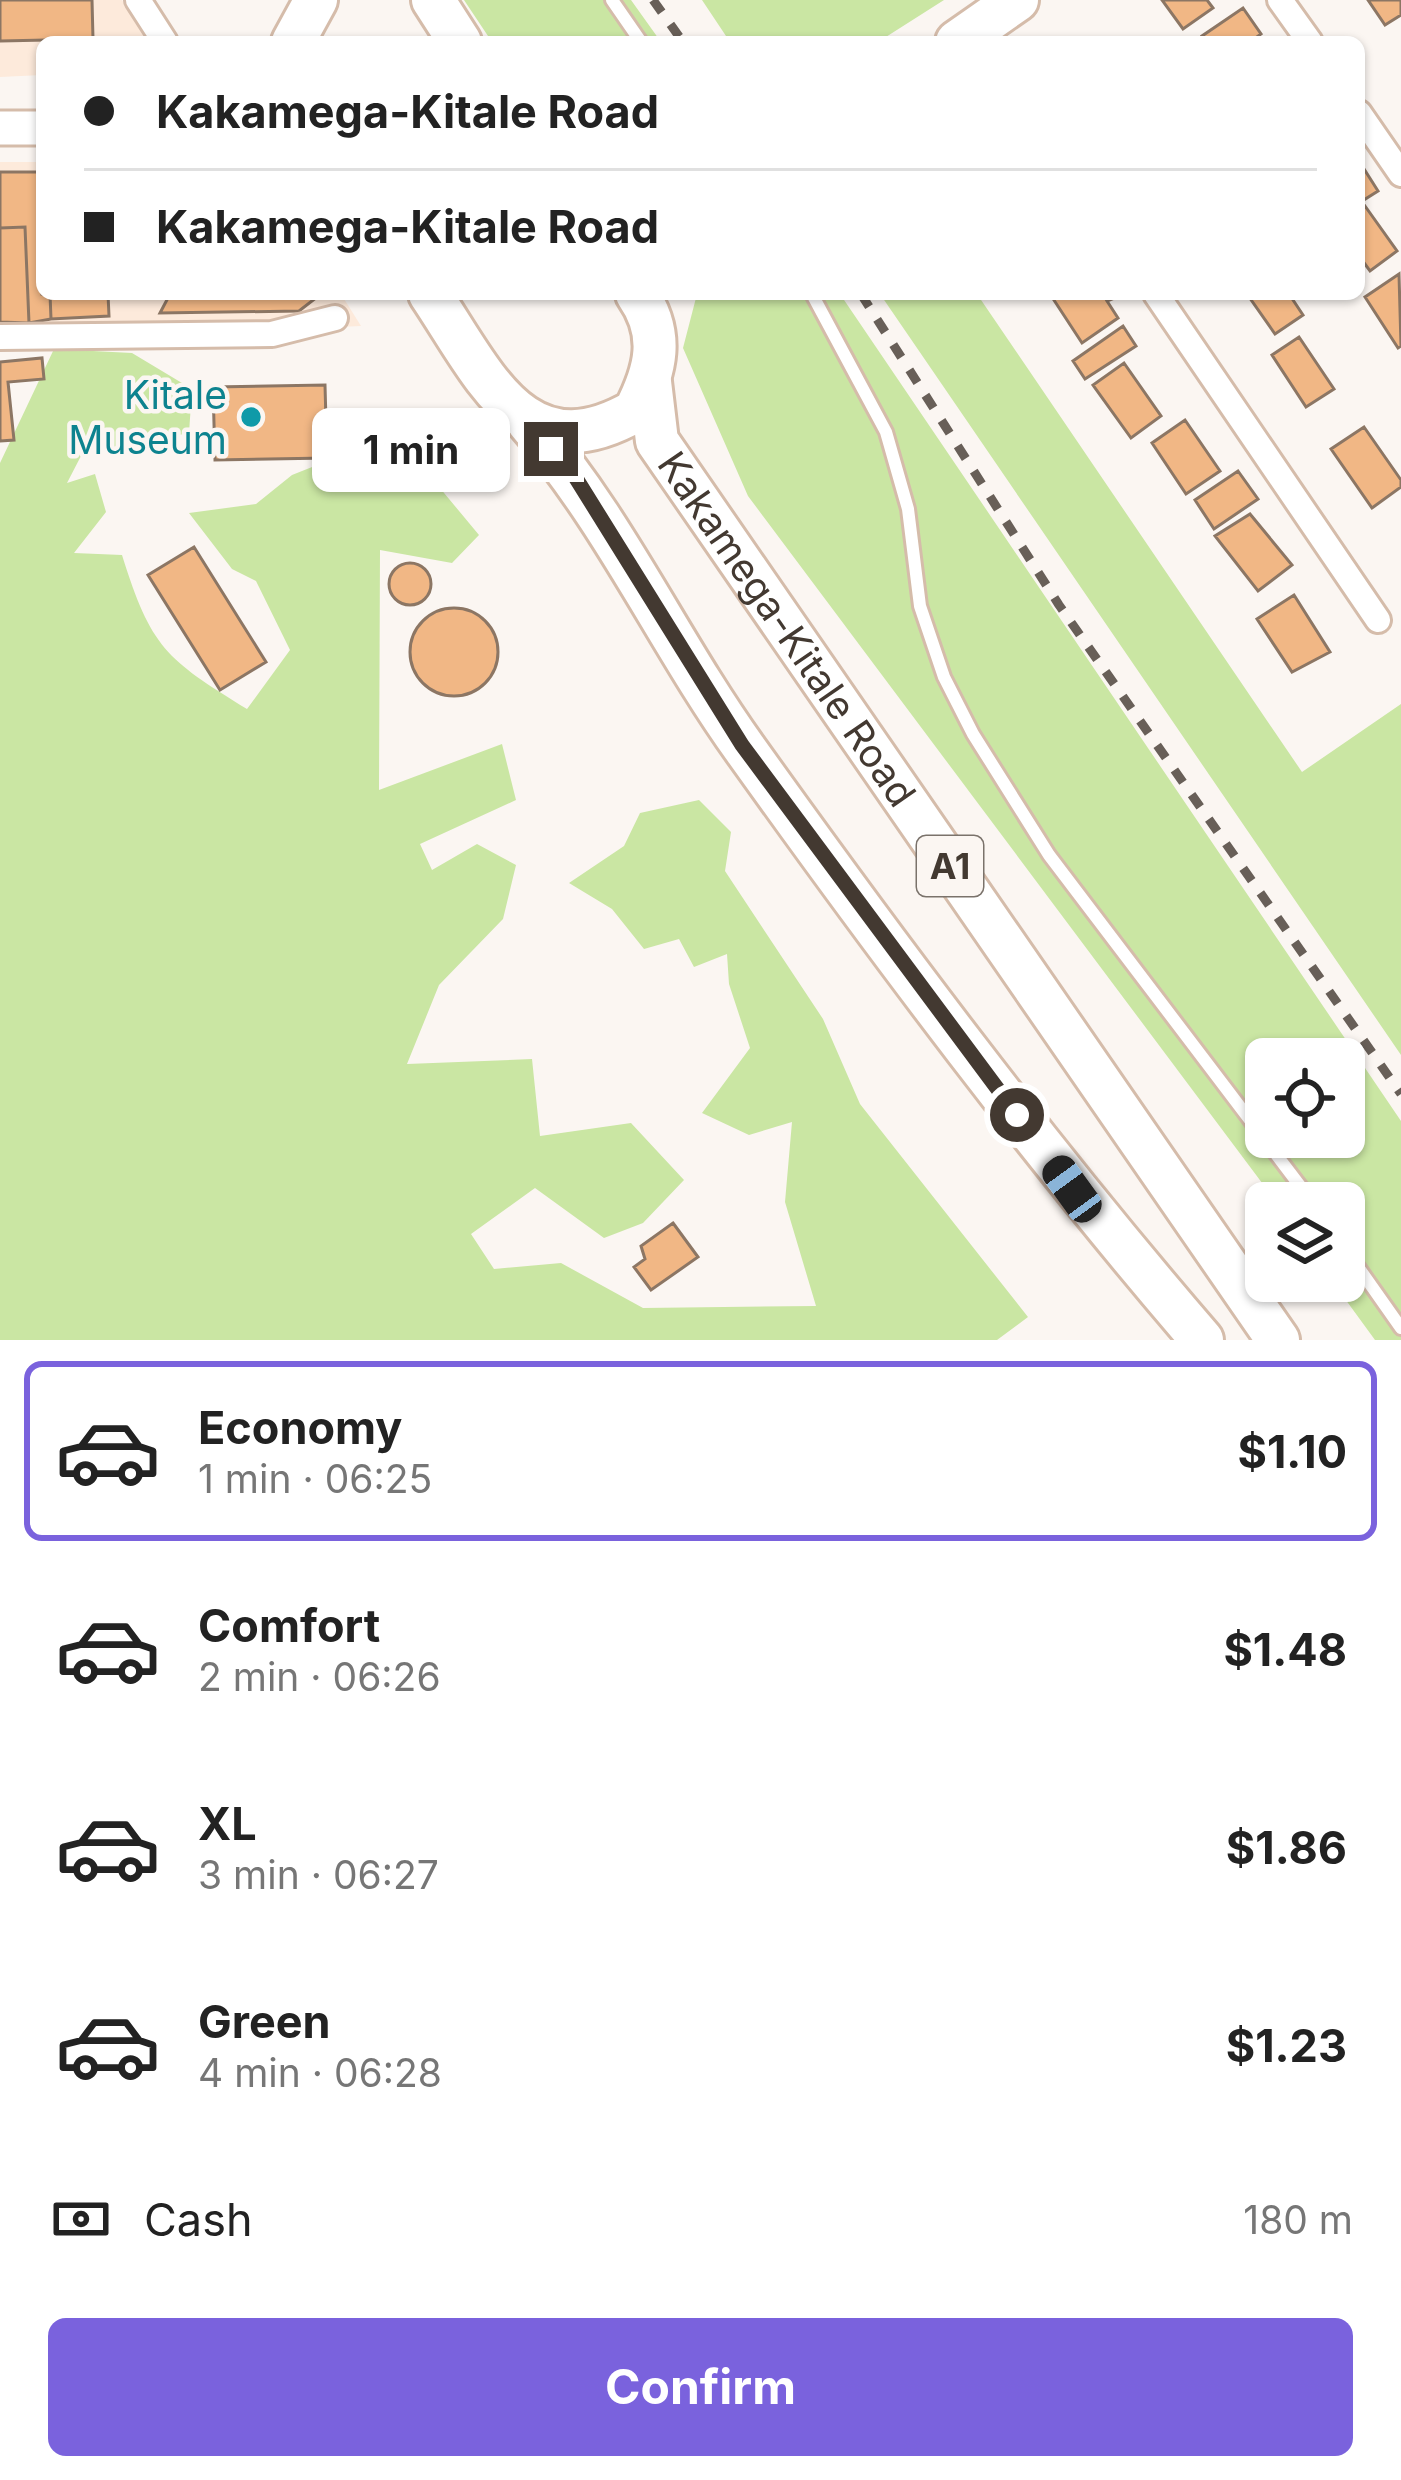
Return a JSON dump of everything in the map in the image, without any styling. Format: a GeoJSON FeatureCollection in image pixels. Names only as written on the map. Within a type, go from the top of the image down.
{"type":"FeatureCollection","features":[{"type":"Feature","properties":{"kind":"highway"},"geometry":{"type":"LineString","coordinates":[[274,0],[290,36]]}},
{"type":"Feature","properties":{"kind":"highway"},"geometry":{"type":"LineString","coordinates":[[296,36],[316,0]]}},
{"type":"Feature","properties":{"kind":"highway"},"geometry":{"type":"LineString","coordinates":[[433,0],[456,36]]}},
{"type":"Feature","properties":{"kind":"highway"},"geometry":{"type":"LineString","coordinates":[[974,36],[1017,0]]}},
{"type":"Feature","properties":{"kind":"highway","name":"A1"},"geometry":{"type":"LineString","coordinates":[[434,300],[507,406],[529,423],[574,475],[742,745],[1072,1189],[1202,1340]]}},
{"type":"Feature","properties":{"kind":"highway","name":"Kakamega-Kitale Road"},"geometry":{"type":"LineString","coordinates":[[529,423],[556,433],[585,433],[635,411],[657,354],[649,304]]}},
{"type":"Feature","properties":{"kind":"highway","name":"Kakamega-Kitale Road"},"geometry":{"type":"LineString","coordinates":[[650,382],[657,441],[1278,1340]]}},
{"type":"Feature","properties":{"kind":"street"},"geometry":{"type":"LineString","coordinates":[[138,0],[161,36]]}},
{"type":"Feature","properties":{"kind":"street"},"geometry":{"type":"LineString","coordinates":[[1280,0],[1306,36]]}},
{"type":"Feature","properties":{"kind":"street"},"geometry":{"type":"LineString","coordinates":[[1365,122],[1401,174]]}},
{"type":"Feature","properties":{"kind":"street"},"geometry":{"type":"LineString","coordinates":[[0,128],[36,128]]}},
{"type":"Feature","properties":{"kind":"street"},"geometry":{"type":"LineString","coordinates":[[1160,300],[1378,620]]}},
{"type":"Feature","properties":{"kind":"street"},"geometry":{"type":"LineString","coordinates":[[0,337],[272,334],[335,318]]}},
{"type":"Feature","properties":{"kind":"lane"},"geometry":{"type":"LineString","coordinates":[[612,0],[637,36]]}},
{"type":"Feature","properties":{"kind":"lane"},"geometry":{"type":"LineString","coordinates":[[815,300],[886,432],[908,509],[920,606],[944,677],[973,734],[1049,855],[1297,1182]]}},
{"type":"Feature","properties":{"kind":"lane"},"geometry":{"type":"LineString","coordinates":[[1365,1277],[1401,1328]]}},
{"type":"Feature","properties":{"kind":"shaded area"},"geometry":{"type":"Polygon","coordinates":[[[0,0],[122,0],[145,36],[36,36],[36,75],[0,77],[0,0]]]}},
{"type":"Feature","properties":{"kind":"shaded area"},"geometry":{"type":"Polygon","coordinates":[[[0,162],[36,162],[36,300],[345,300],[361,326],[0,342],[0,162]]]}},
{"type":"Feature","properties":{"kind":"green space"},"geometry":{"type":"Polygon","coordinates":[[[464,0],[631,0],[657,36],[488,36],[464,0]]]}},
{"type":"Feature","properties":{"kind":"green space"},"geometry":{"type":"Polygon","coordinates":[[[702,0],[944,0],[887,36],[726,36],[702,0]]]}},
{"type":"Feature","properties":{"kind":"green space"},"geometry":{"type":"Polygon","coordinates":[[[695,300],[844,300],[1345,1038],[1245,1038],[1245,1158],[1365,1158],[1365,1068],[1401,1121],[1401,1340],[1375,1340],[1347,1302],[1365,1302],[1365,1182],[1261,1182],[748,496],[683,348],[695,300]]]}},
{"type":"Feature","properties":{"kind":"green space"},"geometry":{"type":"Polygon","coordinates":[[[884,300],[981,300],[1302,772],[1401,704],[1401,1055],[884,300]]]}},
{"type":"Feature","properties":{"kind":"green space"},"geometry":{"type":"Polygon","coordinates":[[[54,349],[132,353],[192,389],[189,433],[82,454],[67,483],[95,474],[106,512],[74,553],[122,555],[142,611],[165,648],[197,677],[247,709],[290,650],[256,581],[232,569],[189,513],[256,504],[292,475],[395,434],[479,535],[452,563],[380,550],[379,790],[502,744],[516,800],[420,844],[432,870],[477,844],[516,865],[503,919],[439,985],[407,1064],[532,1059],[540,1136],[631,1123],[684,1180],[643,1223],[604,1238],[535,1188],[471,1234],[494,1269],[561,1263],[643,1308],[816,1306],[785,1202],[792,1122],[749,1135],[702,1113],[750,1048],[729,984],[727,954],[694,967],[679,939],[644,949],[612,909],[569,883],[624,846],[640,813],[699,800],[731,832],[725,871],[823,1019],[860,1104],[1028,1317],[997,1340],[0,1340],[0,463],[54,349]]]}},
{"type":"Feature","properties":{"kind":"building"},"geometry":{"type":"Polygon","coordinates":[[[0,0],[92,0],[93,36],[0,41],[0,0]]]}},
{"type":"Feature","properties":{"kind":"building"},"geometry":{"type":"Polygon","coordinates":[[[1162,0],[1207,0],[1213,8],[1183,29],[1162,0]]]}},
{"type":"Feature","properties":{"kind":"building"},"geometry":{"type":"Polygon","coordinates":[[[1368,0],[1401,0],[1401,15],[1385,25],[1368,0]]]}},
{"type":"Feature","properties":{"kind":"building"},"geometry":{"type":"Polygon","coordinates":[[[1243,8],[1261,34],[1258,36],[1202,36],[1243,8]]]}},
{"type":"Feature","properties":{"kind":"building"},"geometry":{"type":"Polygon","coordinates":[[[1365,170],[1378,191],[1365,199],[1365,170]]]}},
{"type":"Feature","properties":{"kind":"building"},"geometry":{"type":"Polygon","coordinates":[[[0,172],[36,172],[36,300],[50,300],[51,319],[29,323],[25,227],[0,228],[0,172]]]}},
{"type":"Feature","properties":{"kind":"building"},"geometry":{"type":"Polygon","coordinates":[[[1365,206],[1397,251],[1370,271],[1365,264],[1365,206]]]}},
{"type":"Feature","properties":{"kind":"building"},"geometry":{"type":"Polygon","coordinates":[[[25,227],[29,323],[0,322],[0,228],[25,227]]]}},
{"type":"Feature","properties":{"kind":"building"},"geometry":{"type":"Polygon","coordinates":[[[1399,274],[1401,346],[1398,348],[1365,297],[1399,274]]]}},
{"type":"Feature","properties":{"kind":"building"},"geometry":{"type":"Polygon","coordinates":[[[50,300],[108,300],[109,316],[51,319],[50,300]]]}},
{"type":"Feature","properties":{"kind":"building"},"geometry":{"type":"Polygon","coordinates":[[[167,300],[313,300],[299,311],[160,313],[167,300]]]}},
{"type":"Feature","properties":{"kind":"building"},"geometry":{"type":"Polygon","coordinates":[[[1054,300],[1109,300],[1118,318],[1082,343],[1054,300]]]}},
{"type":"Feature","properties":{"kind":"building"},"geometry":{"type":"Polygon","coordinates":[[[1251,300],[1293,300],[1303,315],[1275,334],[1251,300]]]}},
{"type":"Feature","properties":{"kind":"building"},"geometry":{"type":"Polygon","coordinates":[[[1123,326],[1136,346],[1085,379],[1073,361],[1123,326]]]}},
{"type":"Feature","properties":{"kind":"building"},"geometry":{"type":"Polygon","coordinates":[[[1299,337],[1334,389],[1306,407],[1272,355],[1299,337]]]}},
{"type":"Feature","properties":{"kind":"building"},"geometry":{"type":"Polygon","coordinates":[[[42,358],[44,379],[8,382],[14,440],[0,441],[0,362],[42,358]]]}},
{"type":"Feature","properties":{"kind":"building"},"geometry":{"type":"Polygon","coordinates":[[[1124,363],[1161,416],[1131,438],[1093,385],[1124,363]]]}},
{"type":"Feature","properties":{"kind":"building"},"geometry":{"type":"Polygon","coordinates":[[[325,385],[327,458],[215,460],[213,387],[325,385]]]}},
{"type":"Feature","properties":{"kind":"building"},"geometry":{"type":"Polygon","coordinates":[[[1185,420],[1220,471],[1186,494],[1152,443],[1185,420]]]}},
{"type":"Feature","properties":{"kind":"building"},"geometry":{"type":"Polygon","coordinates":[[[1364,427],[1401,480],[1401,487],[1372,508],[1331,449],[1364,427]]]}},
{"type":"Feature","properties":{"kind":"building"},"geometry":{"type":"Polygon","coordinates":[[[1238,471],[1258,499],[1214,529],[1195,500],[1238,471]]]}},
{"type":"Feature","properties":{"kind":"building"},"geometry":{"type":"Polygon","coordinates":[[[1250,514],[1292,565],[1258,591],[1215,536],[1250,514]]]}},
{"type":"Feature","properties":{"kind":"building"},"geometry":{"type":"Polygon","coordinates":[[[194,547],[266,662],[220,690],[148,575],[194,547]]]}},
{"type":"Feature","properties":{"kind":"building"},"geometry":{"type":"Polygon","coordinates":[[[410,563],[425,569],[431,584],[425,599],[410,605],[395,599],[389,584],[395,569],[410,563]]]}},
{"type":"Feature","properties":{"kind":"building"},"geometry":{"type":"Polygon","coordinates":[[[1294,595],[1330,652],[1292,672],[1257,619],[1294,595]]]}},
{"type":"Feature","properties":{"kind":"building"},"geometry":{"type":"Polygon","coordinates":[[[454,608],[471,611],[485,621],[495,635],[495,669],[485,683],[471,693],[454,696],[437,693],[423,683],[413,669],[410,652],[413,635],[423,621],[437,611],[454,608]]]}},
{"type":"Feature","properties":{"kind":"building"},"geometry":{"type":"Polygon","coordinates":[[[673,1223],[698,1257],[651,1290],[634,1267],[645,1259],[641,1246],[673,1223]]]}},
{"type":"Feature","properties":{"kind":"railway"},"geometry":{"type":"LineString","coordinates":[[653,0],[679,36]]}},
{"type":"Feature","properties":{"kind":"railway"},"geometry":{"type":"LineString","coordinates":[[865,300],[1059,605],[1401,1094]]}},
{"type":"Feature","properties":{"kind":"place","name":"Kitale Museum"},"geometry":{"type":"Point","coordinates":[251,417]}},
{"type":"Feature","properties":{"kind":"route"},"geometry":{"type":"LineString","coordinates":[[551,449],[574,475],[742,745],[1017,1115]]}}]}
